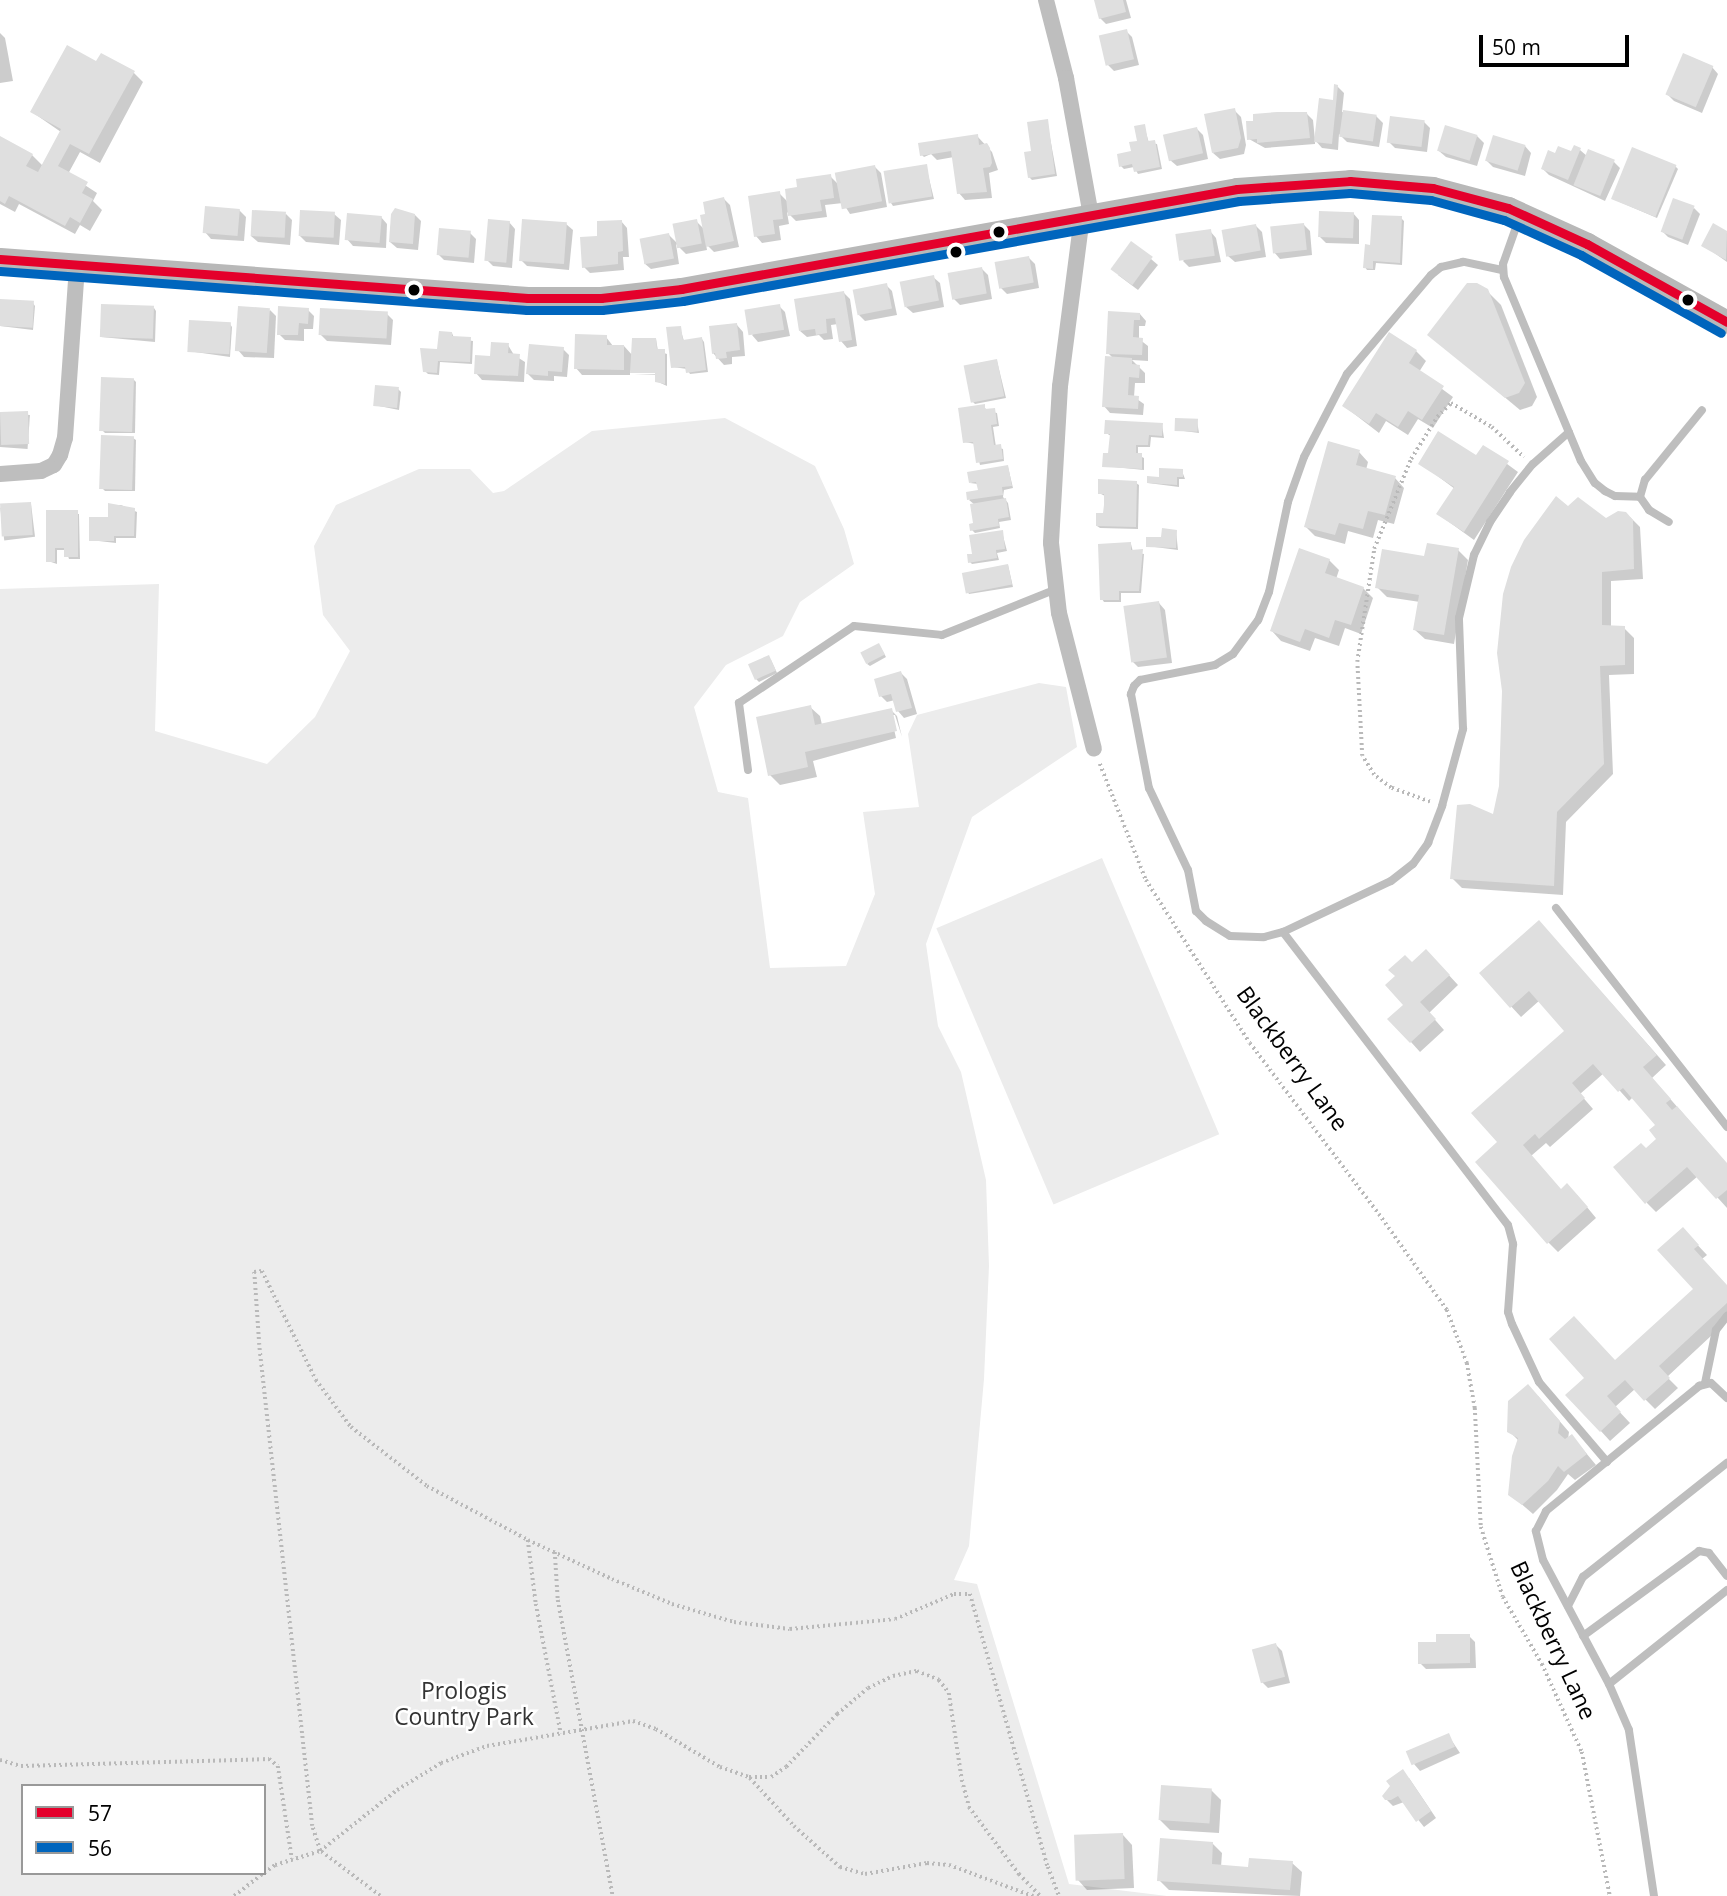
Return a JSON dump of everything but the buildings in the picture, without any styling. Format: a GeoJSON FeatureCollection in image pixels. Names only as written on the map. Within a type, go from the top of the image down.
{"type":"FeatureCollection","features":[{"type":"Feature","properties":{"kind":"street"},"geometry":{"type":"LineString","coordinates":[[1046,0],[1066,78],[1086,216],[1055,443],[1051,516],[1054,590],[1094,750]]}},
{"type":"Feature","properties":{"kind":"street"},"geometry":{"type":"LineString","coordinates":[[0,259],[528,298],[601,298],[681,289],[1237,190],[1325,181],[1433,188],[1483,199],[1521,213],[1587,244],[1727,322]]}},
{"type":"Feature","properties":{"kind":"street"},"geometry":{"type":"LineString","coordinates":[[0,474],[41,471],[54,465],[60,455],[65,438],[77,265]]}},
{"type":"Feature","properties":{"kind":"lane"},"geometry":{"type":"LineString","coordinates":[[1521,213],[1502,270],[1569,432],[1595,483],[1615,496],[1640,497]]}},
{"type":"Feature","properties":{"kind":"lane"},"geometry":{"type":"LineString","coordinates":[[1502,270],[1463,262],[1441,267],[1371,343],[1347,374],[1304,457],[1288,502],[1269,592],[1258,620],[1245,640],[1233,654],[1215,664],[1140,680],[1131,694],[1149,788],[1188,870],[1196,911],[1230,936],[1264,937],[1283,932],[1391,881],[1413,864],[1428,843],[1442,806],[1464,729],[1464,689],[1458,637],[1464,591],[1474,555],[1490,522],[1533,464],[1569,432]]}},
{"type":"Feature","properties":{"kind":"lane"},"geometry":{"type":"LineString","coordinates":[[1640,497],[1646,480],[1702,410]]}},
{"type":"Feature","properties":{"kind":"lane"},"geometry":{"type":"LineString","coordinates":[[1640,497],[1649,510],[1668,522]]}},
{"type":"Feature","properties":{"kind":"lane"},"geometry":{"type":"LineString","coordinates":[[748,770],[739,703],[854,626],[942,635],[1054,590]]}},
{"type":"Feature","properties":{"kind":"lane"},"geometry":{"type":"LineString","coordinates":[[1556,908],[1727,1127]]}},
{"type":"Feature","properties":{"kind":"lane"},"geometry":{"type":"LineString","coordinates":[[1283,932],[1508,1225],[1513,1251],[1508,1312],[1512,1324],[1539,1382],[1606,1462]]}},
{"type":"Feature","properties":{"kind":"lane"},"geometry":{"type":"LineString","coordinates":[[1654,1896],[1629,1730],[1609,1684],[1543,1560],[1537,1541],[1537,1523],[1546,1511],[1705,1383],[1716,1330],[1727,1316]]}},
{"type":"Feature","properties":{"kind":"lane"},"geometry":{"type":"LineString","coordinates":[[1705,1383],[1718,1387],[1727,1398]]}},
{"type":"Feature","properties":{"kind":"lane"},"geometry":{"type":"LineString","coordinates":[[1567,1606],[1583,1577],[1727,1463]]}},
{"type":"Feature","properties":{"kind":"lane"},"geometry":{"type":"LineString","coordinates":[[1583,1636],[1699,1551],[1709,1553],[1727,1576]]}},
{"type":"Feature","properties":{"kind":"lane"},"geometry":{"type":"LineString","coordinates":[[1609,1684],[1727,1590]]}},
{"type":"Feature","properties":{"kind":"path"},"geometry":{"type":"LineString","coordinates":[[1442,806],[1391,788],[1374,775],[1362,756],[1357,662],[1374,550],[1411,459],[1437,416],[1451,403],[1492,426],[1533,464]]}},
{"type":"Feature","properties":{"kind":"path","name":"Blackberry Lane"},"geometry":{"type":"LineString","coordinates":[[1094,750],[1146,880],[1250,1043],[1379,1214],[1447,1310],[1467,1363],[1475,1408],[1481,1527],[1503,1597],[1542,1664],[1582,1752],[1610,1896]]}},
{"type":"Feature","properties":{"kind":"path"},"geometry":{"type":"LineString","coordinates":[[380,1896],[320,1851],[309,1806],[259,1345],[254,1272],[262,1271],[316,1380],[351,1427],[428,1486],[528,1540],[672,1604],[734,1622],[790,1629],[895,1619],[954,1594],[970,1594],[1048,1867],[1059,1896]]}},
{"type":"Feature","properties":{"kind":"path"},"geometry":{"type":"LineString","coordinates":[[528,1540],[536,1604],[561,1734]]}},
{"type":"Feature","properties":{"kind":"path"},"geometry":{"type":"LineString","coordinates":[[555,1552],[558,1600],[613,1896]]}},
{"type":"Feature","properties":{"kind":"path"},"geometry":{"type":"LineString","coordinates":[[266,1872],[292,1859],[320,1851],[397,1790],[441,1763],[487,1746],[633,1721],[656,1729],[720,1767],[749,1777],[771,1777],[786,1767],[837,1714],[868,1688],[893,1675],[917,1671],[939,1680],[949,1693],[962,1780],[969,1807],[1019,1874],[1040,1896]]}},
{"type":"Feature","properties":{"kind":"path"},"geometry":{"type":"LineString","coordinates":[[0,1760],[21,1766],[269,1759],[278,1766],[292,1859]]}},
{"type":"Feature","properties":{"kind":"path"},"geometry":{"type":"LineString","coordinates":[[749,1777],[794,1826],[840,1867],[864,1874],[927,1863],[949,1865],[1033,1896]]}},
{"type":"Feature","properties":{"kind":"path"},"geometry":{"type":"LineString","coordinates":[[234,1896],[261,1875]]}},
{"type":"Feature","properties":{"kind":"green space","name":"Prologis Country Park"},"geometry":{"type":"Polygon","coordinates":[[[725,418],[815,466],[844,529],[854,564],[800,602],[783,636],[726,665],[694,707],[718,792],[748,798],[770,968],[846,966],[875,894],[863,812],[919,807],[908,734],[917,715],[1039,683],[1066,687],[1077,747],[972,817],[926,944],[938,1026],[961,1072],[986,1180],[989,1266],[984,1379],[969,1546],[954,1580],[977,1584],[1069,1884],[1167,1896],[0,1896],[0,589],[159,584],[155,731],[267,764],[315,717],[350,651],[323,615],[314,546],[336,505],[419,469],[470,469],[493,493],[504,491],[592,431],[725,418]]]}},
{"type":"Feature","properties":{"kind":"green space"},"geometry":{"type":"Polygon","coordinates":[[[1102,858],[1219,1134],[1054,1204],[936,928],[1102,858]]]}},
{"type":"Feature","properties":{"kind":"transit line","name":"57"},"geometry":{"type":"LineString","coordinates":[[0,259],[528,298],[601,298],[681,289],[1237,189],[1350,181],[1433,188],[1508,208],[1587,244],[1727,322]]}},
{"type":"Feature","properties":{"kind":"transit line","name":"56"},"geometry":{"type":"LineString","coordinates":[[0,271],[527,310],[602,310],[683,301],[1239,201],[1350,193],[1431,200],[1504,220],[1581,255],[1721,333]]}}]}
